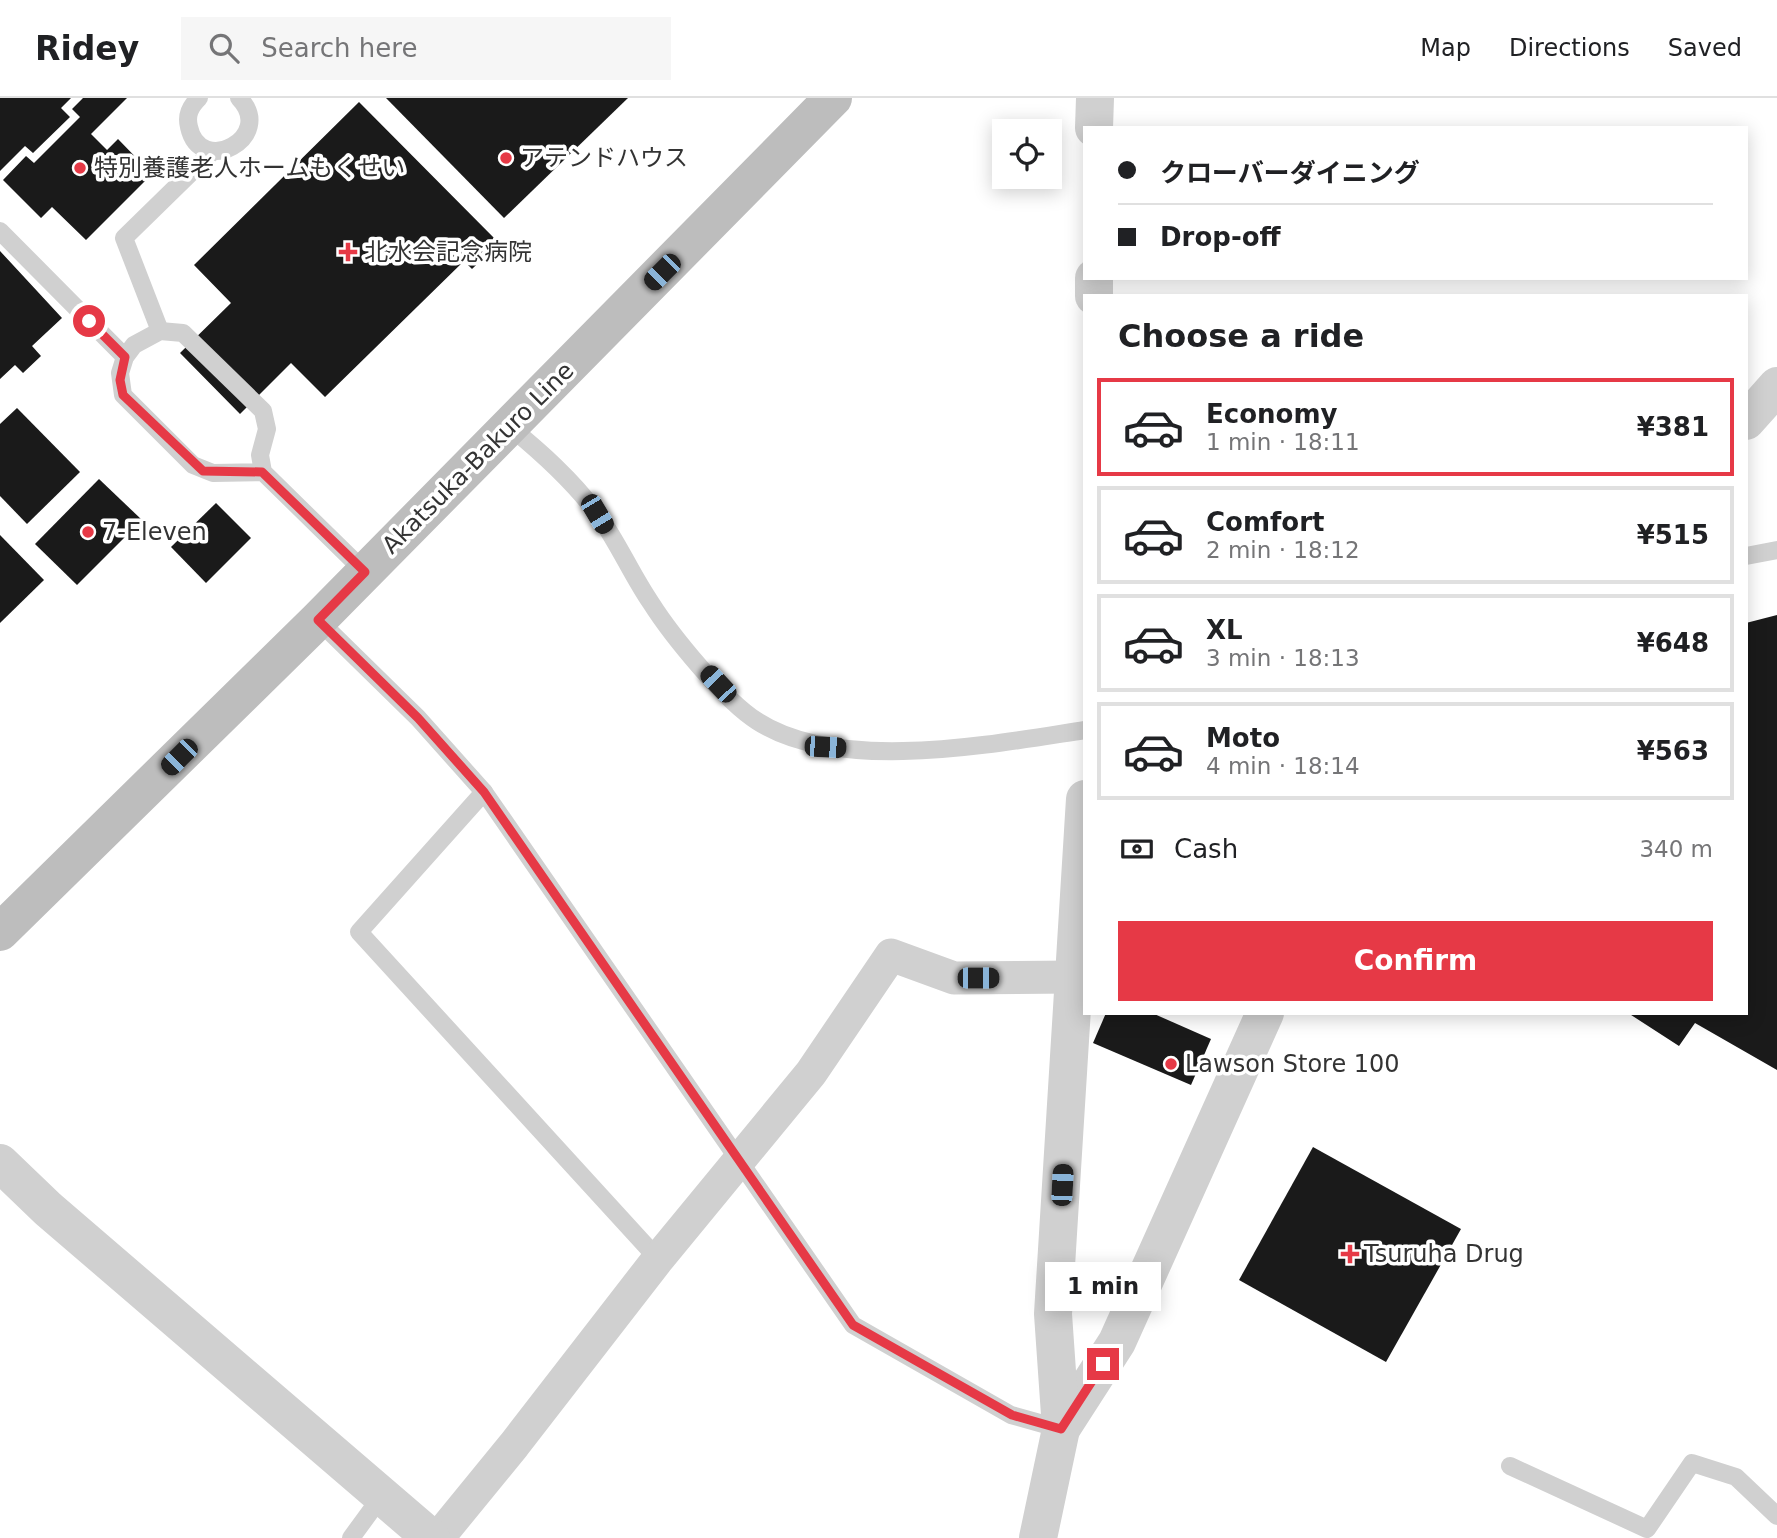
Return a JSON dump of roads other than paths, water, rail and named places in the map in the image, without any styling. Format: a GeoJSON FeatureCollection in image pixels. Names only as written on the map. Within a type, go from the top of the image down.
{"type":"FeatureCollection","features":[{"type":"Feature","properties":{"kind":"main road","name":"Akatsuka-Bakuro Line"},"geometry":{"type":"LineString","coordinates":[[0,932],[318,620],[832,98]]}},
{"type":"Feature","properties":{"kind":"street"},"geometry":{"type":"LineString","coordinates":[[1094,126],[1095,98]]}},
{"type":"Feature","properties":{"kind":"street"},"geometry":{"type":"LineString","coordinates":[[1748,419],[1777,386]]}},
{"type":"Feature","properties":{"kind":"street"},"geometry":{"type":"LineString","coordinates":[[1037,1537],[1061,1429],[1054,1314],[1083,831]]}},
{"type":"Feature","properties":{"kind":"street"},"geometry":{"type":"LineString","coordinates":[[438,1538],[658,1259],[811,1073],[891,956],[954,978],[1074,977]]}},
{"type":"Feature","properties":{"kind":"street"},"geometry":{"type":"LineString","coordinates":[[1061,1429],[1117,1342],[1264,1015]]}},
{"type":"Feature","properties":{"kind":"street"},"geometry":{"type":"LineString","coordinates":[[0,1163],[48,1209],[431,1538]]}},
{"type":"Feature","properties":{"kind":"lane"},"geometry":{"type":"LineString","coordinates":[[199,98],[191,106],[187,119],[190,134],[199,146],[213,151],[228,150],[240,142],[248,129],[249,115],[239,98]]}},
{"type":"Feature","properties":{"kind":"lane"},"geometry":{"type":"LineString","coordinates":[[160,331],[124,239],[213,151]]}},
{"type":"Feature","properties":{"kind":"lane"},"geometry":{"type":"LineString","coordinates":[[0,231],[125,357]]}},
{"type":"Feature","properties":{"kind":"lane"},"geometry":{"type":"LineString","coordinates":[[262,472],[213,473],[193,465],[123,395],[120,380],[125,357],[148,335],[160,331],[183,333],[262,411],[267,429],[260,455],[262,472],[365,572]]}},
{"type":"Feature","properties":{"kind":"lane"},"geometry":{"type":"LineString","coordinates":[[510,427],[556,464],[597,514],[667,629],[756,721],[789,738],[825,747],[883,750],[945,749],[1083,730]]}},
{"type":"Feature","properties":{"kind":"lane"},"geometry":{"type":"LineString","coordinates":[[1748,556],[1777,551]]}},
{"type":"Feature","properties":{"kind":"lane"},"geometry":{"type":"LineString","coordinates":[[318,620],[418,718],[484,792],[853,1325],[1012,1415],[1061,1429]]}},
{"type":"Feature","properties":{"kind":"lane"},"geometry":{"type":"LineString","coordinates":[[484,792],[359,932],[658,1259]]}},
{"type":"Feature","properties":{"kind":"lane"},"geometry":{"type":"LineString","coordinates":[[1510,1466],[1647,1529],[1692,1463],[1736,1478],[1777,1516]]}},
{"type":"Feature","properties":{"kind":"lane"},"geometry":{"type":"LineString","coordinates":[[351,1538],[381,1497]]}},
{"type":"Feature","properties":{"kind":"place","name":"アテンドハウス"},"geometry":{"type":"Point","coordinates":[506,158]}},
{"type":"Feature","properties":{"kind":"place","name":"特別養護老人ホームもくせい"},"geometry":{"type":"Point","coordinates":[80,168]}},
{"type":"Feature","properties":{"kind":"place","name":"北水会記念病院"},"geometry":{"type":"Point","coordinates":[348,252]}},
{"type":"Feature","properties":{"kind":"place","name":"7-Eleven"},"geometry":{"type":"Point","coordinates":[88,532]}},
{"type":"Feature","properties":{"kind":"place","name":"Lawson Store 100"},"geometry":{"type":"Point","coordinates":[1171,1064]}},
{"type":"Feature","properties":{"kind":"place","name":"Tsuruha Drug"},"geometry":{"type":"Point","coordinates":[1350,1254]}}]}
